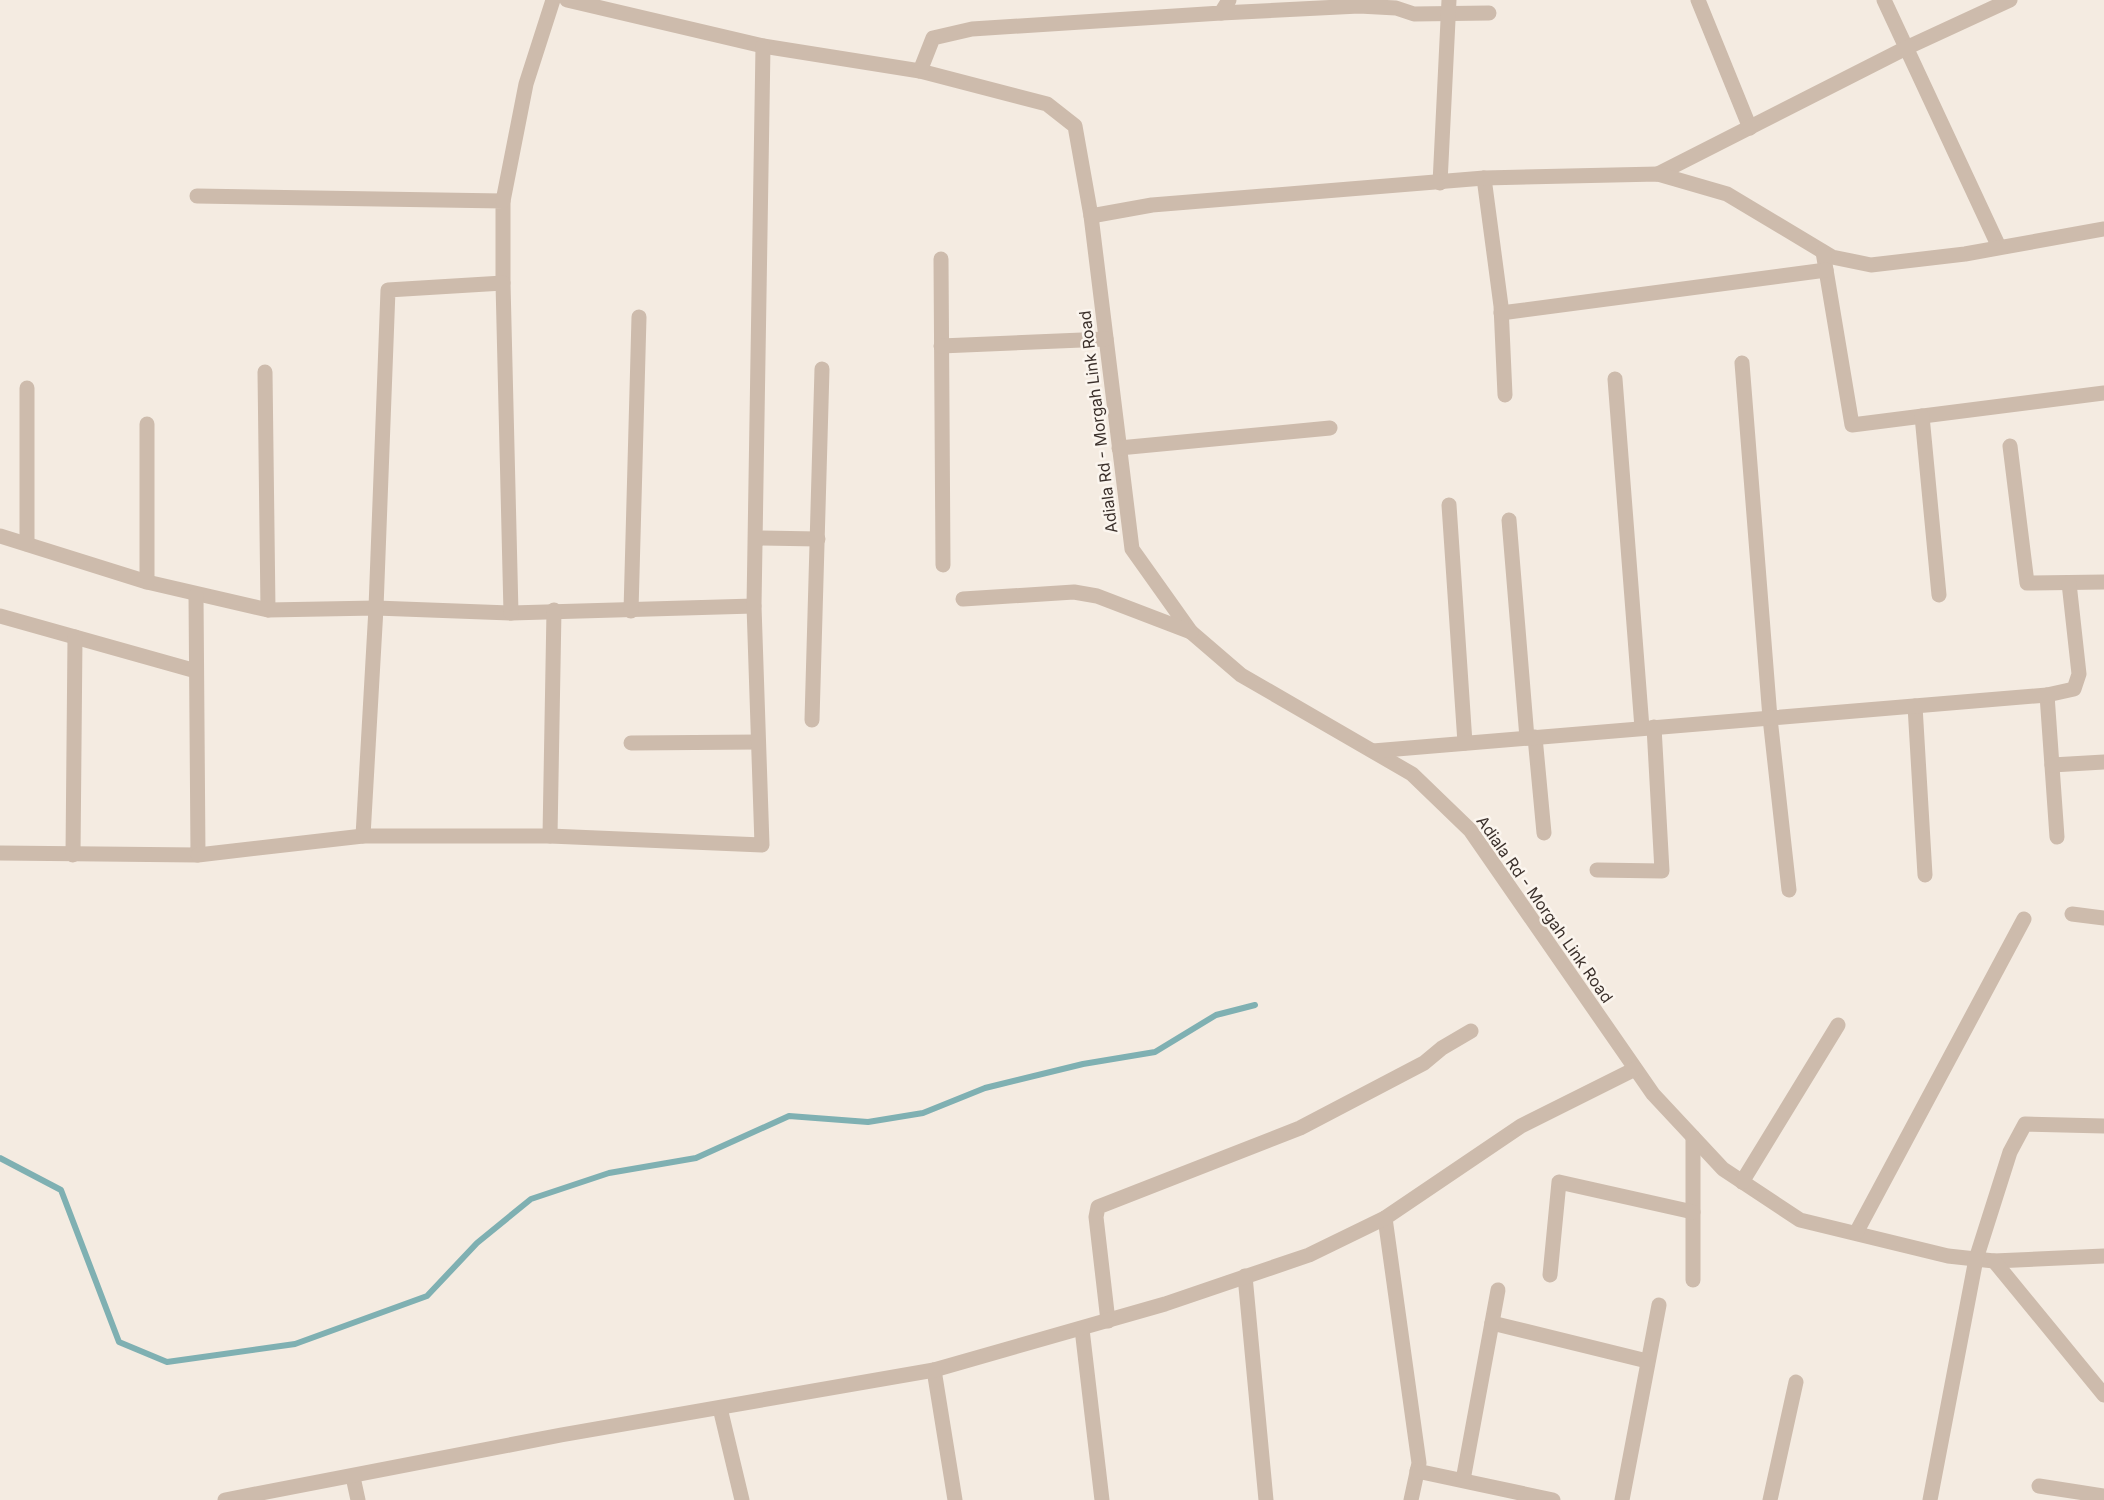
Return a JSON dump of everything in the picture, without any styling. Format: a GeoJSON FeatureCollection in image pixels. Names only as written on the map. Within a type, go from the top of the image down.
{"type":"FeatureCollection","features":[{"type":"Feature","properties":{"kind":"street"},"geometry":{"type":"LineString","coordinates":[[511,613],[502,283],[503,201],[526,84],[553,0]]}},
{"type":"Feature","properties":{"kind":"street","name":"Adiala Rd - Morgah Link Road"},"geometry":{"type":"LineString","coordinates":[[567,0],[763,45],[920,71],[1047,104],[1076,126],[1091,216],[1132,549],[1191,632],[1241,675],[1412,774],[1470,830],[1653,1094],[1723,1169],[1742,1182],[1800,1220],[1948,1256],[1994,1261],[2104,1256]]}},
{"type":"Feature","properties":{"kind":"street"},"geometry":{"type":"LineString","coordinates":[[1698,0],[1750,128]]}},
{"type":"Feature","properties":{"kind":"street"},"geometry":{"type":"LineString","coordinates":[[1884,0],[1999,247]]}},
{"type":"Feature","properties":{"kind":"street"},"geometry":{"type":"LineString","coordinates":[[1658,174],[1906,48],[2010,0]]}},
{"type":"Feature","properties":{"kind":"street"},"geometry":{"type":"LineString","coordinates":[[920,71],[933,38],[972,29],[1225,6],[1359,6],[1396,8],[1414,14],[1448,7],[1489,14]]}},
{"type":"Feature","properties":{"kind":"street"},"geometry":{"type":"LineString","coordinates":[[1440,183],[1448,7]]}},
{"type":"Feature","properties":{"kind":"street"},"geometry":{"type":"LineString","coordinates":[[0,853],[198,855],[363,836],[550,837],[762,845],[754,606],[763,45]]}},
{"type":"Feature","properties":{"kind":"street"},"geometry":{"type":"LineString","coordinates":[[1091,216],[1152,205],[1484,178],[1658,174],[1728,194],[1832,257],[1871,266],[2104,229]]}},
{"type":"Feature","properties":{"kind":"street"},"geometry":{"type":"LineString","coordinates":[[1484,178],[1501,313],[1505,395]]}},
{"type":"Feature","properties":{"kind":"street"},"geometry":{"type":"LineString","coordinates":[[197,196],[503,201]]}},
{"type":"Feature","properties":{"kind":"street"},"geometry":{"type":"LineString","coordinates":[[1823,252],[1852,425],[2104,393]]}},
{"type":"Feature","properties":{"kind":"street"},"geometry":{"type":"LineString","coordinates":[[941,259],[943,565]]}},
{"type":"Feature","properties":{"kind":"street"},"geometry":{"type":"LineString","coordinates":[[1501,313],[1827,270]]}},
{"type":"Feature","properties":{"kind":"street"},"geometry":{"type":"LineString","coordinates":[[363,836],[376,608],[388,290],[502,283]]}},
{"type":"Feature","properties":{"kind":"street"},"geometry":{"type":"LineString","coordinates":[[631,611],[639,317]]}},
{"type":"Feature","properties":{"kind":"street"},"geometry":{"type":"LineString","coordinates":[[941,346],[1106,339]]}},
{"type":"Feature","properties":{"kind":"street"},"geometry":{"type":"LineString","coordinates":[[1742,363],[1770,718],[1790,890]]}},
{"type":"Feature","properties":{"kind":"street"},"geometry":{"type":"LineString","coordinates":[[812,720],[822,369]]}},
{"type":"Feature","properties":{"kind":"street"},"geometry":{"type":"LineString","coordinates":[[265,372],[268,610]]}},
{"type":"Feature","properties":{"kind":"street"},"geometry":{"type":"LineString","coordinates":[[1597,870],[1662,871],[1615,379]]}},
{"type":"Feature","properties":{"kind":"street"},"geometry":{"type":"LineString","coordinates":[[27,388],[27,544]]}},
{"type":"Feature","properties":{"kind":"street"},"geometry":{"type":"LineString","coordinates":[[1922,416],[1939,595]]}},
{"type":"Feature","properties":{"kind":"street"},"geometry":{"type":"LineString","coordinates":[[147,424],[147,582]]}},
{"type":"Feature","properties":{"kind":"street"},"geometry":{"type":"LineString","coordinates":[[1119,448],[1330,428]]}},
{"type":"Feature","properties":{"kind":"street"},"geometry":{"type":"LineString","coordinates":[[2010,446],[2027,583],[2104,582]]}},
{"type":"Feature","properties":{"kind":"street"},"geometry":{"type":"LineString","coordinates":[[1449,506],[1464,743]]}},
{"type":"Feature","properties":{"kind":"street"},"geometry":{"type":"LineString","coordinates":[[1509,520],[1531,737],[1544,833]]}},
{"type":"Feature","properties":{"kind":"street"},"geometry":{"type":"LineString","coordinates":[[0,536],[147,582],[268,610],[376,608],[511,613],[754,606]]}},
{"type":"Feature","properties":{"kind":"street"},"geometry":{"type":"LineString","coordinates":[[756,538],[818,539]]}},
{"type":"Feature","properties":{"kind":"street"},"geometry":{"type":"LineString","coordinates":[[1372,751],[2047,695],[2074,689],[2079,674],[2069,583]]}},
{"type":"Feature","properties":{"kind":"street"},"geometry":{"type":"LineString","coordinates":[[963,599],[1074,592],[1097,596],[1191,632]]}},
{"type":"Feature","properties":{"kind":"street"},"geometry":{"type":"LineString","coordinates":[[196,595],[198,855]]}},
{"type":"Feature","properties":{"kind":"street"},"geometry":{"type":"LineString","coordinates":[[550,837],[554,610]]}},
{"type":"Feature","properties":{"kind":"street"},"geometry":{"type":"LineString","coordinates":[[0,616],[196,670]]}},
{"type":"Feature","properties":{"kind":"street"},"geometry":{"type":"LineString","coordinates":[[73,855],[75,637]]}},
{"type":"Feature","properties":{"kind":"street"},"geometry":{"type":"LineString","coordinates":[[2047,695],[2057,837]]}},
{"type":"Feature","properties":{"kind":"street"},"geometry":{"type":"LineString","coordinates":[[1915,706],[1925,875]]}},
{"type":"Feature","properties":{"kind":"street"},"geometry":{"type":"LineString","coordinates":[[631,743],[758,742]]}},
{"type":"Feature","properties":{"kind":"street"},"geometry":{"type":"LineString","coordinates":[[2052,765],[2104,762]]}},
{"type":"Feature","properties":{"kind":"street"},"geometry":{"type":"LineString","coordinates":[[2072,914],[2104,918]]}},
{"type":"Feature","properties":{"kind":"street"},"geometry":{"type":"LineString","coordinates":[[1856,1233],[2024,920]]}},
{"type":"Feature","properties":{"kind":"street"},"geometry":{"type":"LineString","coordinates":[[1742,1182],[1838,1025]]}},
{"type":"Feature","properties":{"kind":"street"},"geometry":{"type":"LineString","coordinates":[[1108,1321],[1096,1217],[1098,1207],[1300,1128],[1424,1064],[1442,1048],[1471,1031]]}},
{"type":"Feature","properties":{"kind":"street"},"geometry":{"type":"LineString","coordinates":[[235,1499],[561,1435],[934,1370],[1082,1329],[1309,1255],[1385,1218],[1521,1126],[1635,1069]]}},
{"type":"Feature","properties":{"kind":"street"},"geometry":{"type":"LineString","coordinates":[[1930,1500],[1976,1259],[2010,1152],[2025,1124],[2104,1126]]}},
{"type":"Feature","properties":{"kind":"street"},"geometry":{"type":"LineString","coordinates":[[1693,1137],[1693,1280]]}},
{"type":"Feature","properties":{"kind":"street"},"geometry":{"type":"LineString","coordinates":[[1550,1275],[1559,1182],[1693,1212]]}},
{"type":"Feature","properties":{"kind":"street"},"geometry":{"type":"LineString","coordinates":[[1385,1218],[1417,1451],[1417,1471],[1411,1500]]}},
{"type":"Feature","properties":{"kind":"street"},"geometry":{"type":"LineString","coordinates":[[1994,1261],[2102,1387]]}},
{"type":"Feature","properties":{"kind":"street"},"geometry":{"type":"LineString","coordinates":[[1245,1276],[1266,1500]]}},
{"type":"Feature","properties":{"kind":"street"},"geometry":{"type":"LineString","coordinates":[[1463,1480],[1498,1290]]}},
{"type":"Feature","properties":{"kind":"street"},"geometry":{"type":"LineString","coordinates":[[1622,1500],[1659,1305]]}},
{"type":"Feature","properties":{"kind":"street"},"geometry":{"type":"LineString","coordinates":[[1492,1323],[1647,1360]]}},
{"type":"Feature","properties":{"kind":"street"},"geometry":{"type":"LineString","coordinates":[[1082,1329],[1102,1500]]}},
{"type":"Feature","properties":{"kind":"street"},"geometry":{"type":"LineString","coordinates":[[934,1370],[955,1500]]}},
{"type":"Feature","properties":{"kind":"street"},"geometry":{"type":"LineString","coordinates":[[1770,1500],[1796,1382]]}},
{"type":"Feature","properties":{"kind":"street"},"geometry":{"type":"LineString","coordinates":[[720,1408],[742,1500]]}},
{"type":"Feature","properties":{"kind":"street"},"geometry":{"type":"LineString","coordinates":[[1417,1471],[1544,1499]]}},
{"type":"Feature","properties":{"kind":"street"},"geometry":{"type":"LineString","coordinates":[[353,1477],[358,1500]]}},
{"type":"Feature","properties":{"kind":"street"},"geometry":{"type":"LineString","coordinates":[[2039,1486],[2104,1496]]}},
{"type":"Feature","properties":{"kind":"waterway"},"geometry":{"type":"LineString","coordinates":[[0,1158],[61,1190],[119,1342],[167,1362],[295,1344],[427,1296],[477,1243],[531,1199],[609,1173],[696,1158],[789,1116],[868,1122],[923,1113],[985,1088],[1083,1064],[1155,1052],[1216,1015],[1255,1005]]}}]}
